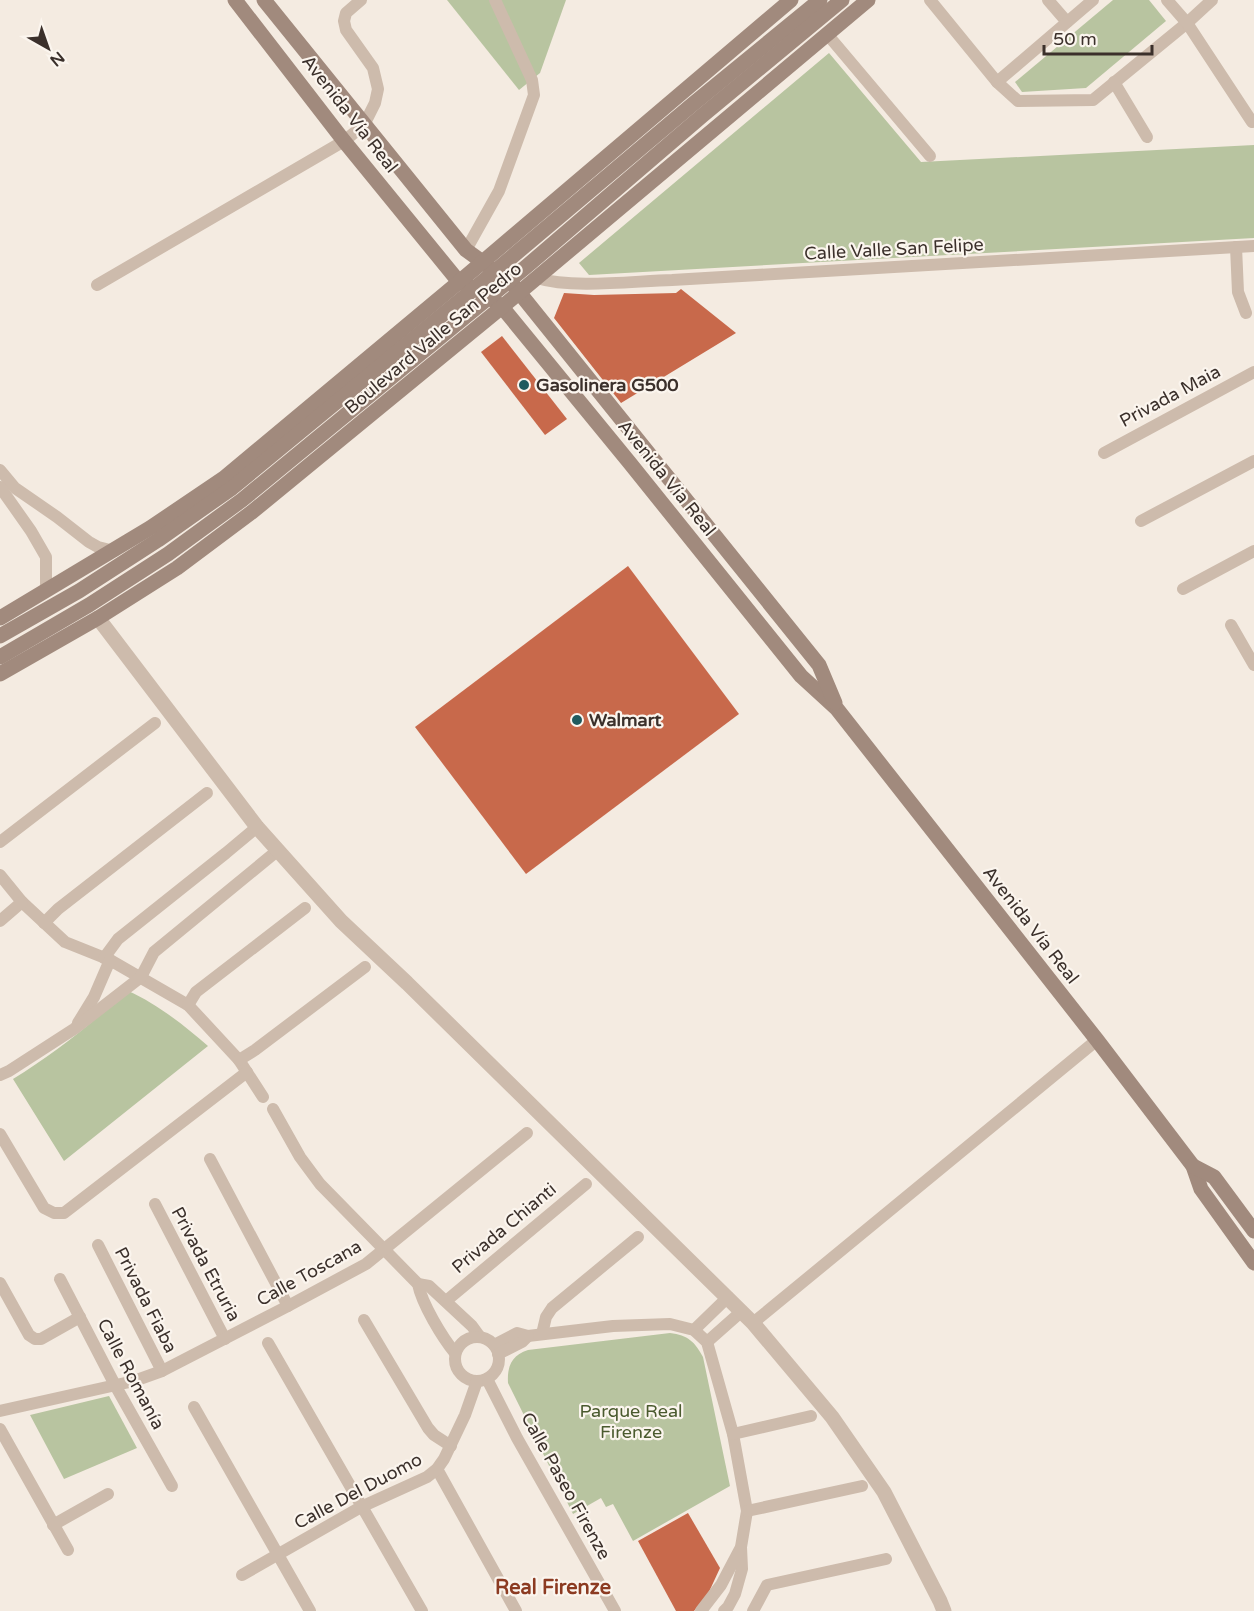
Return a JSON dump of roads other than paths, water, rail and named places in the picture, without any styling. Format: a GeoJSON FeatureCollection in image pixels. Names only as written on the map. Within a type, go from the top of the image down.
{"type":"FeatureCollection","features":[{"type":"Feature","properties":{"kind":"main road","name":"Avenida Vía Real"},"geometry":{"type":"LineString","coordinates":[[235,0],[344,141],[459,282],[475,288],[502,307],[801,676],[837,709],[1193,1166]]}},
{"type":"Feature","properties":{"kind":"main road","name":"Avenida Vía Real"},"geometry":{"type":"LineString","coordinates":[[264,0],[466,250],[496,270],[519,293],[819,665],[837,709]]}},
{"type":"Feature","properties":{"kind":"main road","name":"Boulevard Valle San Pedro"},"geometry":{"type":"LineString","coordinates":[[0,657],[109,592],[168,554],[233,507],[509,281],[820,0]]}},
{"type":"Feature","properties":{"kind":"main road","name":"Boulevard Valle San Pedro"},"geometry":{"type":"LineString","coordinates":[[0,636],[79,591],[158,540],[232,488],[496,270],[698,109],[842,0]]}},
{"type":"Feature","properties":{"kind":"main road","name":"Boulevard Valle San Pedro"},"geometry":{"type":"LineString","coordinates":[[0,674],[98,618],[177,568],[252,512],[519,293],[868,0]]}},
{"type":"Feature","properties":{"kind":"main road","name":"Boulevard Valle San Pedro"},"geometry":{"type":"LineString","coordinates":[[0,618],[150,528],[224,478],[459,282],[788,1]]}},
{"type":"Feature","properties":{"kind":"main road"},"geometry":{"type":"LineString","coordinates":[[682,91],[715,128]]}},
{"type":"Feature","properties":{"kind":"main road"},"geometry":{"type":"LineString","coordinates":[[1193,1166],[1214,1177],[1254,1231]]}},
{"type":"Feature","properties":{"kind":"main road"},"geometry":{"type":"LineString","coordinates":[[1193,1166],[1201,1189],[1254,1263]]}},
{"type":"Feature","properties":{"kind":"street"},"geometry":{"type":"LineString","coordinates":[[97,285],[344,141],[364,125],[375,104],[378,88],[373,68],[346,30],[344,21],[346,13],[361,0]]}},
{"type":"Feature","properties":{"kind":"street"},"geometry":{"type":"LineString","coordinates":[[466,250],[499,191],[534,95],[532,80],[495,0]]}},
{"type":"Feature","properties":{"kind":"street"},"geometry":{"type":"LineString","coordinates":[[930,0],[997,82],[1018,101],[1093,100],[1212,0]]}},
{"type":"Feature","properties":{"kind":"street"},"geometry":{"type":"LineString","coordinates":[[1048,0],[1067,22]]}},
{"type":"Feature","properties":{"kind":"street"},"geometry":{"type":"LineString","coordinates":[[997,82],[1093,0]]}},
{"type":"Feature","properties":{"kind":"street"},"geometry":{"type":"LineString","coordinates":[[1167,0],[1187,23],[1252,122]]}},
{"type":"Feature","properties":{"kind":"street"},"geometry":{"type":"LineString","coordinates":[[827,34],[930,156]]}},
{"type":"Feature","properties":{"kind":"street"},"geometry":{"type":"LineString","coordinates":[[1114,82],[1147,137]]}},
{"type":"Feature","properties":{"kind":"street","name":"Calle Valle San Felipe"},"geometry":{"type":"LineString","coordinates":[[537,278],[559,282],[594,283],[672,280],[1254,246]]}},
{"type":"Feature","properties":{"kind":"street"},"geometry":{"type":"LineString","coordinates":[[1236,247],[1238,292],[1246,313]]}},
{"type":"Feature","properties":{"kind":"street","name":"Privada Maia"},"geometry":{"type":"LineString","coordinates":[[1104,453],[1254,372]]}},
{"type":"Feature","properties":{"kind":"street"},"geometry":{"type":"LineString","coordinates":[[1141,521],[1254,462]]}},
{"type":"Feature","properties":{"kind":"street"},"geometry":{"type":"LineString","coordinates":[[0,470],[15,488],[89,542],[98,547],[114,550]]}},
{"type":"Feature","properties":{"kind":"street"},"geometry":{"type":"LineString","coordinates":[[0,487],[32,531],[46,557],[46,591]]}},
{"type":"Feature","properties":{"kind":"street"},"geometry":{"type":"LineString","coordinates":[[1183,589],[1254,551]]}},
{"type":"Feature","properties":{"kind":"street"},"geometry":{"type":"LineString","coordinates":[[98,618],[257,827],[341,921],[407,982],[753,1323],[832,1418],[884,1492],[944,1611]]}},
{"type":"Feature","properties":{"kind":"street"},"geometry":{"type":"LineString","coordinates":[[1231,625],[1254,665]]}},
{"type":"Feature","properties":{"kind":"street"},"geometry":{"type":"LineString","coordinates":[[0,842],[155,723]]}},
{"type":"Feature","properties":{"kind":"street"},"geometry":{"type":"LineString","coordinates":[[44,923],[58,909],[207,793]]}},
{"type":"Feature","properties":{"kind":"street"},"geometry":{"type":"LineString","coordinates":[[74,1029],[94,997],[107,959],[118,939],[257,827]]}},
{"type":"Feature","properties":{"kind":"street"},"geometry":{"type":"LineString","coordinates":[[0,1075],[74,1029],[141,977],[154,952],[277,851]]}},
{"type":"Feature","properties":{"kind":"street"},"geometry":{"type":"LineString","coordinates":[[0,875],[22,902],[65,942],[107,959],[188,1005],[239,1060],[263,1097]]}},
{"type":"Feature","properties":{"kind":"street"},"geometry":{"type":"LineString","coordinates":[[0,921],[22,902]]}},
{"type":"Feature","properties":{"kind":"street"},"geometry":{"type":"LineString","coordinates":[[188,1005],[196,992],[305,908]]}},
{"type":"Feature","properties":{"kind":"street"},"geometry":{"type":"LineString","coordinates":[[239,1060],[365,967]]}},
{"type":"Feature","properties":{"kind":"street"},"geometry":{"type":"LineString","coordinates":[[753,1323],[1097,1040]]}},
{"type":"Feature","properties":{"kind":"street"},"geometry":{"type":"LineString","coordinates":[[0,1134],[44,1208],[54,1213],[64,1213],[247,1072]]}},
{"type":"Feature","properties":{"kind":"street"},"geometry":{"type":"LineString","coordinates":[[273,1109],[300,1157],[320,1184],[418,1284],[420,1294],[455,1353]]}},
{"type":"Feature","properties":{"kind":"street","name":"Calle Toscana"},"geometry":{"type":"LineString","coordinates":[[0,1411],[134,1381],[162,1371],[288,1306],[366,1264],[527,1132]]}},
{"type":"Feature","properties":{"kind":"street"},"geometry":{"type":"LineString","coordinates":[[210,1159],[288,1306]]}},
{"type":"Feature","properties":{"kind":"street","name":"Privada Chianti"},"geometry":{"type":"LineString","coordinates":[[446,1301],[586,1184]]}},
{"type":"Feature","properties":{"kind":"street","name":"Privada Etruria"},"geometry":{"type":"LineString","coordinates":[[155,1204],[225,1339]]}},
{"type":"Feature","properties":{"kind":"street"},"geometry":{"type":"LineString","coordinates":[[542,1334],[546,1317],[552,1308],[638,1237]]}},
{"type":"Feature","properties":{"kind":"street","name":"Privada Fiaba"},"geometry":{"type":"LineString","coordinates":[[98,1245],[162,1371]]}},
{"type":"Feature","properties":{"kind":"street","name":"Calle Romanía"},"geometry":{"type":"LineString","coordinates":[[60,1279],[171,1486]]}},
{"type":"Feature","properties":{"kind":"street"},"geometry":{"type":"LineString","coordinates":[[0,1283],[29,1335],[34,1339],[41,1339],[80,1317]]}},
{"type":"Feature","properties":{"kind":"street"},"geometry":{"type":"LineString","coordinates":[[418,1284],[429,1286],[496,1350],[498,1363],[494,1372],[482,1380],[467,1379],[459,1373],[455,1363],[455,1353],[460,1344],[469,1338],[480,1337]]}},
{"type":"Feature","properties":{"kind":"street"},"geometry":{"type":"LineString","coordinates":[[694,1330],[728,1297]]}},
{"type":"Feature","properties":{"kind":"street"},"geometry":{"type":"LineString","coordinates":[[707,1342],[742,1311]]}},
{"type":"Feature","properties":{"kind":"street"},"geometry":{"type":"LineString","coordinates":[[364,1320],[428,1428],[434,1435],[451,1446]]}},
{"type":"Feature","properties":{"kind":"street"},"geometry":{"type":"LineString","coordinates":[[496,1350],[518,1333],[528,1336],[613,1326],[670,1324],[694,1330],[707,1342],[733,1434],[747,1511],[741,1547],[742,1569],[729,1610]]}},
{"type":"Feature","properties":{"kind":"street"},"geometry":{"type":"LineString","coordinates":[[268,1343],[422,1611]]}},
{"type":"Feature","properties":{"kind":"street","name":"Calle Del Duomo"},"geometry":{"type":"LineString","coordinates":[[242,1575],[362,1507],[427,1477],[437,1469],[451,1446],[482,1380]]}},
{"type":"Feature","properties":{"kind":"street","name":"Calle Paseo Firenze"},"geometry":{"type":"LineString","coordinates":[[482,1380],[615,1611]]}},
{"type":"Feature","properties":{"kind":"street"},"geometry":{"type":"LineString","coordinates":[[194,1407],[310,1611]]}},
{"type":"Feature","properties":{"kind":"street"},"geometry":{"type":"LineString","coordinates":[[733,1434],[811,1416]]}},
{"type":"Feature","properties":{"kind":"street"},"geometry":{"type":"LineString","coordinates":[[0,1429],[68,1550]]}},
{"type":"Feature","properties":{"kind":"street"},"geometry":{"type":"LineString","coordinates":[[437,1469],[516,1611]]}},
{"type":"Feature","properties":{"kind":"street"},"geometry":{"type":"LineString","coordinates":[[747,1511],[862,1486]]}},
{"type":"Feature","properties":{"kind":"street"},"geometry":{"type":"LineString","coordinates":[[53,1525],[108,1494]]}},
{"type":"Feature","properties":{"kind":"street"},"geometry":{"type":"LineString","coordinates":[[701,1611],[721,1585],[741,1547]]}},
{"type":"Feature","properties":{"kind":"street"},"geometry":{"type":"LineString","coordinates":[[753,1611],[766,1585],[771,1583],[886,1559]]}},
{"type":"Feature","properties":{"kind":"street"},"geometry":{"type":"LineString","coordinates":[[721,1585],[735,1594]]}},
{"type":"Feature","properties":{"kind":"place","name":"Gasolinera G500"},"geometry":{"type":"Point","coordinates":[524,385]}},
{"type":"Feature","properties":{"kind":"place","name":"Walmart"},"geometry":{"type":"Point","coordinates":[577,720]}},
{"type":"Feature","properties":{"kind":"district","name":"Real Firenze"},"geometry":{"type":"Point","coordinates":[553,1588]}},
{"type":"Feature","properties":{"kind":"park label","name":"Parque Real Firenze"},"geometry":{"type":"Point","coordinates":[631,1421]}}]}
